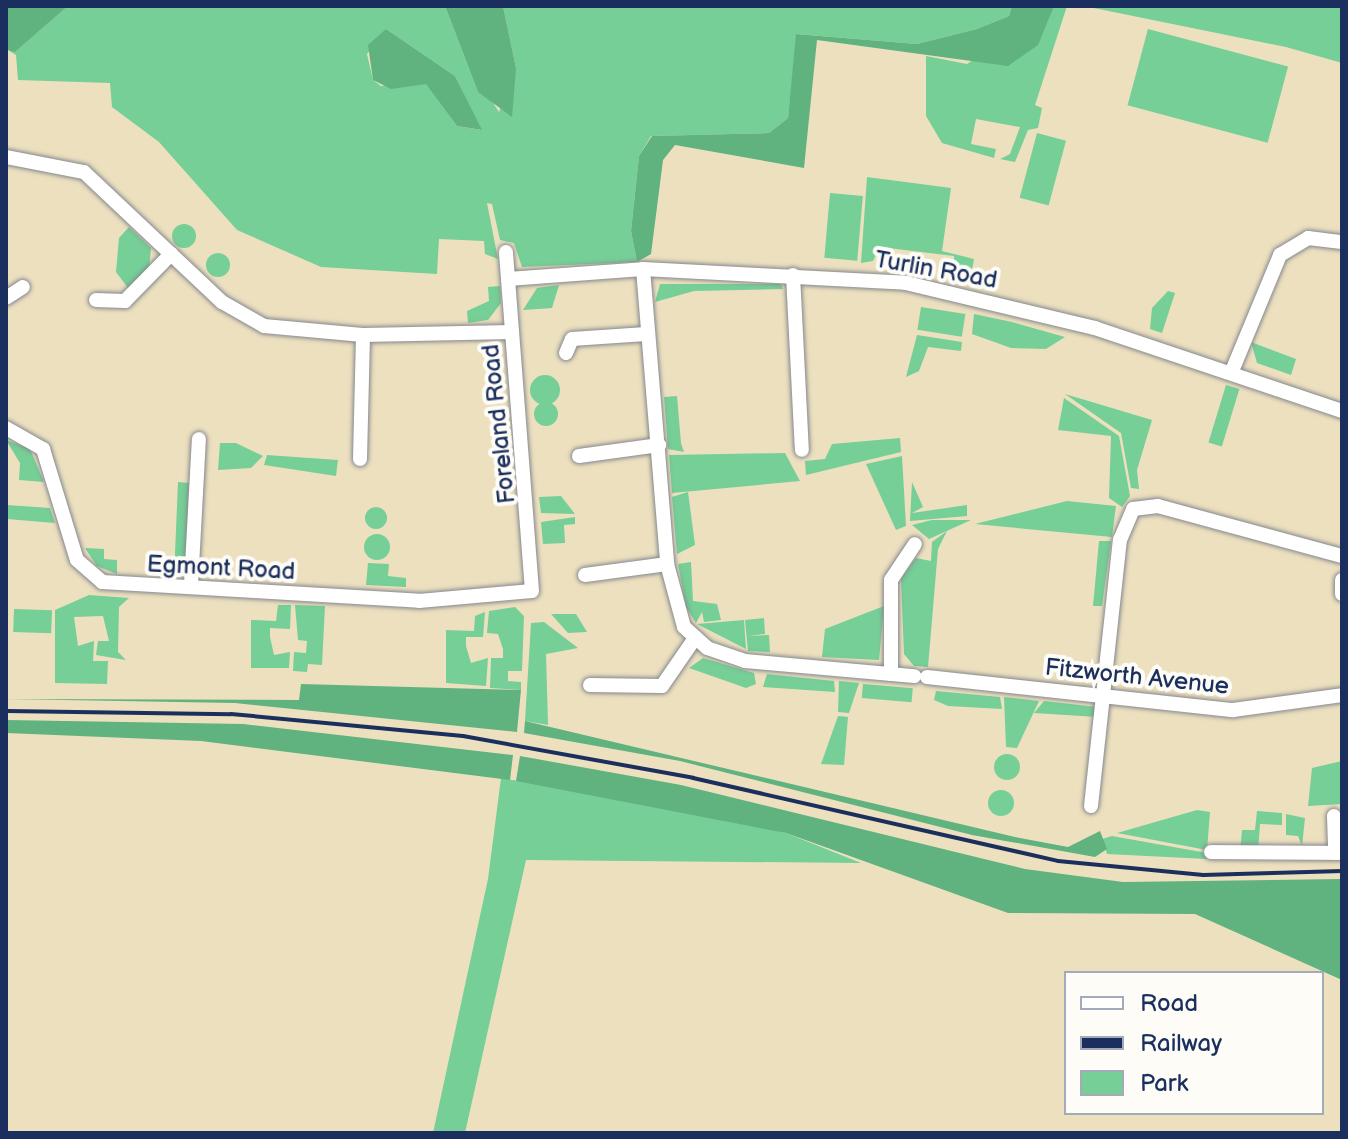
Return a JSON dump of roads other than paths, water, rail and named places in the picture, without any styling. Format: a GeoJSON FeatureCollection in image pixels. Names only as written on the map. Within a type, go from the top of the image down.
{"type":"FeatureCollection","features":[{"type":"Feature","properties":{"kind":"street"},"geometry":{"type":"LineString","coordinates":[[6,157],[78,168],[171,254],[255,323],[363,335],[512,332]]}},
{"type":"Feature","properties":{"kind":"street"},"geometry":{"type":"LineString","coordinates":[[1232,371],[1280,255],[1308,238],[1342,242]]}},
{"type":"Feature","properties":{"kind":"street","name":"Foreland Road"},"geometry":{"type":"LineString","coordinates":[[506,252],[532,591]]}},
{"type":"Feature","properties":{"kind":"street"},"geometry":{"type":"LineString","coordinates":[[96,300],[125,301],[171,254]]}},
{"type":"Feature","properties":{"kind":"street"},"geometry":{"type":"LineString","coordinates":[[590,685],[662,686],[695,638],[677,616],[667,564],[643,269]]}},
{"type":"Feature","properties":{"kind":"street","name":"Turlin Road"},"geometry":{"type":"LineString","coordinates":[[508,279],[643,269],[793,275],[945,290],[1232,371],[1342,411]]}},
{"type":"Feature","properties":{"kind":"street"},"geometry":{"type":"LineString","coordinates":[[793,275],[802,450]]}},
{"type":"Feature","properties":{"kind":"street"},"geometry":{"type":"LineString","coordinates":[[6,298],[23,287]]}},
{"type":"Feature","properties":{"kind":"street"},"geometry":{"type":"LineString","coordinates":[[563,325],[569,346],[646,334]]}},
{"type":"Feature","properties":{"kind":"street"},"geometry":{"type":"LineString","coordinates":[[360,459],[363,335]]}},
{"type":"Feature","properties":{"kind":"street","name":"Egmont Road"},"geometry":{"type":"LineString","coordinates":[[6,428],[43,449],[85,571],[113,585],[191,585],[419,601],[532,591]]}},
{"type":"Feature","properties":{"kind":"street"},"geometry":{"type":"LineString","coordinates":[[191,585],[199,439]]}},
{"type":"Feature","properties":{"kind":"street"},"geometry":{"type":"LineString","coordinates":[[579,456],[659,445]]}},
{"type":"Feature","properties":{"kind":"street"},"geometry":{"type":"LineString","coordinates":[[1091,806],[1120,540],[1137,506],[1342,556]]}},
{"type":"Feature","properties":{"kind":"street"},"geometry":{"type":"LineString","coordinates":[[891,674],[891,580],[915,544]]}},
{"type":"Feature","properties":{"kind":"street"},"geometry":{"type":"LineString","coordinates":[[585,575],[667,564]]}},
{"type":"Feature","properties":{"kind":"street"},"geometry":{"type":"LineString","coordinates":[[1342,580],[1342,594]]}},
{"type":"Feature","properties":{"kind":"street","name":"Fitzworth Avenue"},"geometry":{"type":"LineString","coordinates":[[695,638],[745,661],[1102,694],[1233,710],[1342,695]]}},
{"type":"Feature","properties":{"kind":"street"},"geometry":{"type":"LineString","coordinates":[[1211,852],[1338,853],[1334,816]]}},
{"type":"Feature","properties":{"kind":"railway"},"geometry":{"type":"LineString","coordinates":[[6,711],[231,714],[463,736],[693,778],[1058,861],[1203,875],[1342,871]]}}]}
